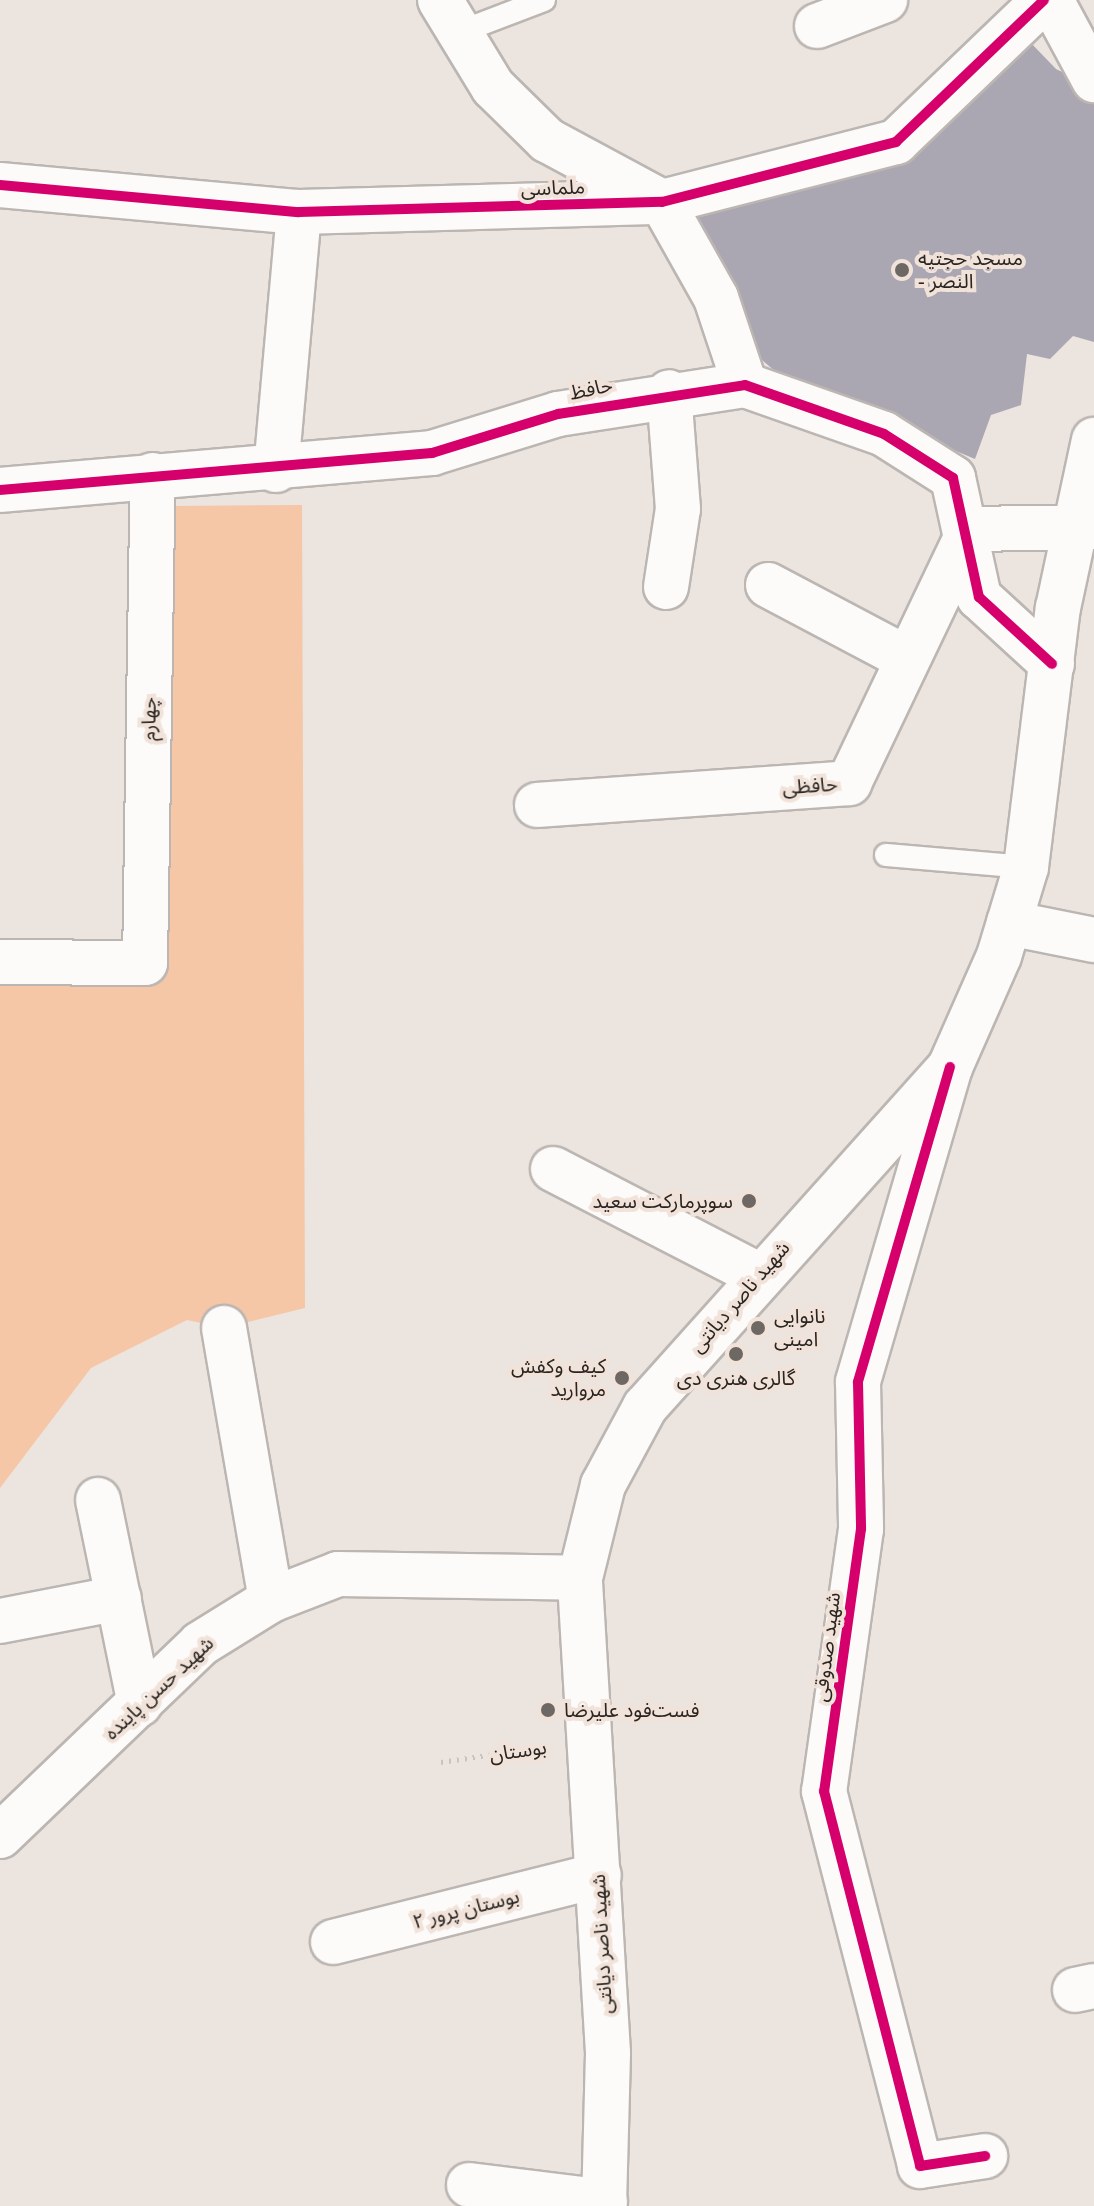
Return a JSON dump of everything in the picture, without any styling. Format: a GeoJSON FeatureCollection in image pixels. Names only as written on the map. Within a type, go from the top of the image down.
{"type":"FeatureCollection","features":[{"type":"Feature","properties":{"kind":"street"},"geometry":{"type":"LineString","coordinates":[[817,26],[885,0]]}},
{"type":"Feature","properties":{"kind":"street","name":"ملماسی"},"geometry":{"type":"LineString","coordinates":[[0,185],[299,212],[662,202],[896,142],[1044,0]]}},
{"type":"Feature","properties":{"kind":"street"},"geometry":{"type":"LineString","coordinates":[[1051,0],[1094,80]]}},
{"type":"Feature","properties":{"kind":"street"},"geometry":{"type":"LineString","coordinates":[[450,16],[493,87],[547,140],[662,202],[716,298],[745,385]]}},
{"type":"Feature","properties":{"kind":"street"},"geometry":{"type":"LineString","coordinates":[[276,470],[299,212]]}},
{"type":"Feature","properties":{"kind":"street","name":"حافظ"},"geometry":{"type":"LineString","coordinates":[[0,490],[153,475],[276,470],[432,453],[558,414],[669,392],[745,385],[907,449],[953,478],[970,529],[979,597],[1052,664]]}},
{"type":"Feature","properties":{"kind":"street"},"geometry":{"type":"LineString","coordinates":[[666,587],[678,509],[669,392]]}},
{"type":"Feature","properties":{"kind":"street","name":"شهید ناصر دیانتی"},"geometry":{"type":"LineString","coordinates":[[605,2204],[608,2053],[594,1739],[580,1578],[603,1485],[645,1407],[758,1275],[950,1067],[1009,923],[1026,867],[1052,664],[1084,527],[1094,440]]}},
{"type":"Feature","properties":{"kind":"street","name":"چهارم"},"geometry":{"type":"LineString","coordinates":[[0,962],[145,963],[153,475]]}},
{"type":"Feature","properties":{"kind":"street"},"geometry":{"type":"LineString","coordinates":[[970,529],[1084,527]]}},
{"type":"Feature","properties":{"kind":"street","name":"حافظی"},"geometry":{"type":"LineString","coordinates":[[537,805],[849,783],[904,657],[970,529]]}},
{"type":"Feature","properties":{"kind":"street"},"geometry":{"type":"LineString","coordinates":[[768,585],[904,657]]}},
{"type":"Feature","properties":{"kind":"street"},"geometry":{"type":"LineString","coordinates":[[1009,923],[1094,940]]}},
{"type":"Feature","properties":{"kind":"street","name":"شهید صدوقی"},"geometry":{"type":"LineString","coordinates":[[950,1067],[858,1382],[861,1529],[824,1791],[920,2166],[985,2156]]}},
{"type":"Feature","properties":{"kind":"street"},"geometry":{"type":"LineString","coordinates":[[553,1169],[758,1275]]}},
{"type":"Feature","properties":{"kind":"street"},"geometry":{"type":"LineString","coordinates":[[224,1328],[271,1600]]}},
{"type":"Feature","properties":{"kind":"street"},"geometry":{"type":"LineString","coordinates":[[98,1500],[140,1704]]}},
{"type":"Feature","properties":{"kind":"street","name":"شهید حسن پاینده"},"geometry":{"type":"LineString","coordinates":[[0,1836],[200,1644],[271,1600],[338,1574],[580,1578]]}},
{"type":"Feature","properties":{"kind":"street"},"geometry":{"type":"LineString","coordinates":[[0,1621],[119,1598]]}},
{"type":"Feature","properties":{"kind":"street","name":"بوستان پرور ۲"},"geometry":{"type":"LineString","coordinates":[[333,1942],[599,1875]]}},
{"type":"Feature","properties":{"kind":"street"},"geometry":{"type":"LineString","coordinates":[[469,2185],[605,2204]]}},
{"type":"Feature","properties":{"kind":"lane"},"geometry":{"type":"LineString","coordinates":[[450,16],[544,0]]}},
{"type":"Feature","properties":{"kind":"lane"},"geometry":{"type":"LineString","coordinates":[[886,855],[1026,867]]}},
{"type":"Feature","properties":{"kind":"shaded area"},"geometry":{"type":"Polygon","coordinates":[[[302,505],[305,1308],[224,1328],[187,1320],[91,1368],[0,1488],[0,969],[157,971],[171,506],[302,505]]]}},
{"type":"Feature","properties":{"kind":"building","name":"مسجد حجتیه - النصر"},"geometry":{"type":"Polygon","coordinates":[[[1029,41],[1056,69],[1085,83],[1094,100],[1094,342],[1073,336],[1050,359],[1027,354],[1021,405],[991,415],[975,459],[783,378],[754,353],[680,218],[910,153],[1029,41]]]}},
{"type":"Feature","properties":{"kind":"cycle path"},"geometry":{"type":"LineString","coordinates":[[0,185],[299,212],[662,202],[896,142],[1044,0]]}},
{"type":"Feature","properties":{"kind":"cycle path"},"geometry":{"type":"LineString","coordinates":[[0,490],[432,453],[558,414],[745,385],[884,434],[953,478],[979,597],[1052,664]]}},
{"type":"Feature","properties":{"kind":"cycle path"},"geometry":{"type":"LineString","coordinates":[[950,1067],[858,1382],[861,1529],[824,1791],[920,2166],[985,2156]]}},
{"type":"Feature","properties":{"kind":"place","name":"مسجد حجتیه - النصر"},"geometry":{"type":"Point","coordinates":[902,270]}},
{"type":"Feature","properties":{"kind":"place","name":"سوپرمارکت سعید"},"geometry":{"type":"Point","coordinates":[749,1201]}},
{"type":"Feature","properties":{"kind":"place","name":"نانوایی امینی"},"geometry":{"type":"Point","coordinates":[758,1328]}},
{"type":"Feature","properties":{"kind":"place","name":"گالری هنری دی"},"geometry":{"type":"Point","coordinates":[736,1354]}},
{"type":"Feature","properties":{"kind":"place","name":"کیف و‌کفش مروارید"},"geometry":{"type":"Point","coordinates":[622,1378]}},
{"type":"Feature","properties":{"kind":"place","name":"فست‌فود علیرضا"},"geometry":{"type":"Point","coordinates":[548,1710]}}]}
